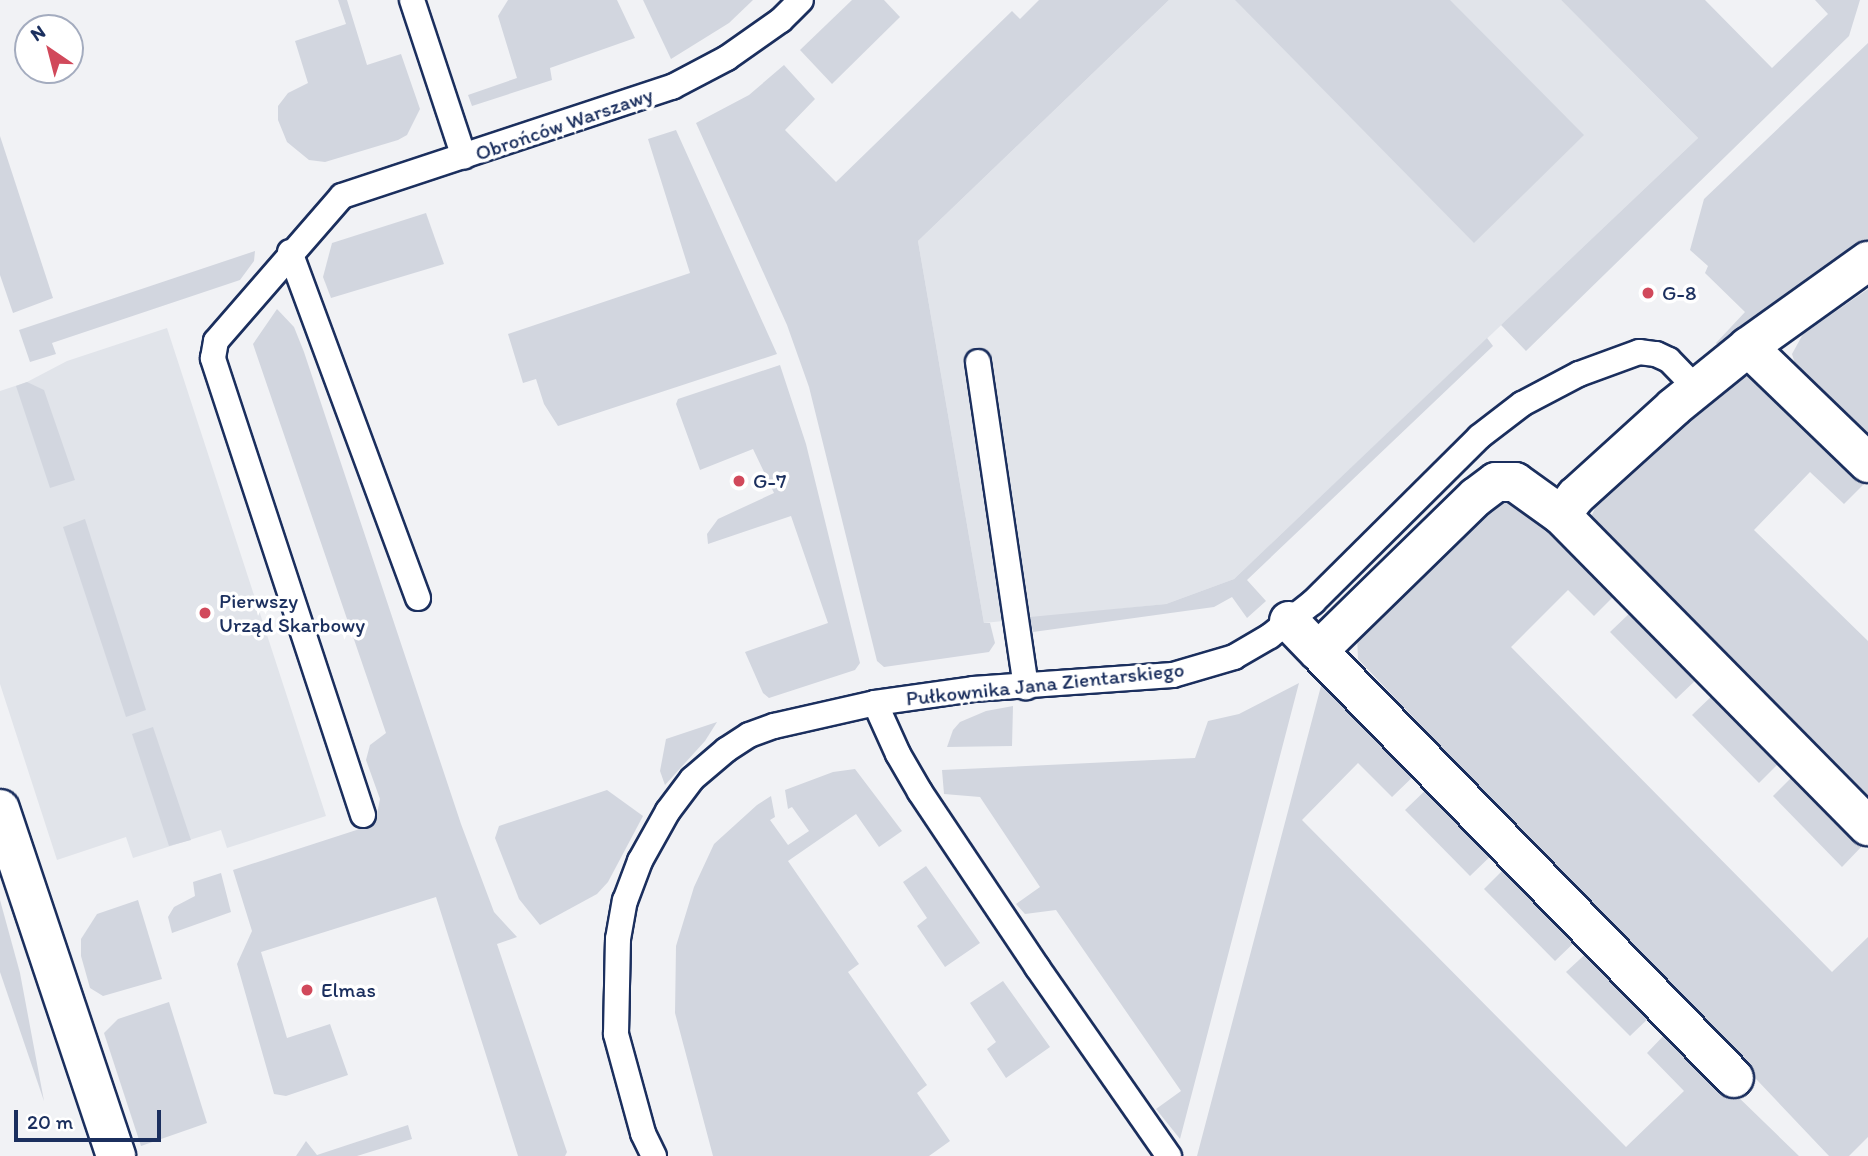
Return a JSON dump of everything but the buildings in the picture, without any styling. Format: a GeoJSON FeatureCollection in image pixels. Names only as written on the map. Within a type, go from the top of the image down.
{"type":"FeatureCollection","features":[{"type":"Feature","properties":{"kind":"street"},"geometry":{"type":"LineString","coordinates":[[1561,515],[1576,496],[1696,389],[1748,347],[1868,261]]}},
{"type":"Feature","properties":{"kind":"street"},"geometry":{"type":"LineString","coordinates":[[1748,347],[1868,463]]}},
{"type":"Feature","properties":{"kind":"street"},"geometry":{"type":"LineString","coordinates":[[1318,651],[1476,496],[1496,482],[1515,482],[1561,515],[1868,826]]}},
{"type":"Feature","properties":{"kind":"street"},"geometry":{"type":"LineString","coordinates":[[1289,621],[1734,1079]]}},
{"type":"Feature","properties":{"kind":"street"},"geometry":{"type":"LineString","coordinates":[[0,809],[116,1156]]}},
{"type":"Feature","properties":{"kind":"lane","name":"Obrońców Warszawy"},"geometry":{"type":"LineString","coordinates":[[412,0],[464,157],[673,87],[727,58],[781,20],[801,0]]}},
{"type":"Feature","properties":{"kind":"lane"},"geometry":{"type":"LineString","coordinates":[[363,815],[213,358],[216,341],[223,330],[342,196],[354,189],[464,157]]}},
{"type":"Feature","properties":{"kind":"lane"},"geometry":{"type":"LineString","coordinates":[[290,252],[418,598]]}},
{"type":"Feature","properties":{"kind":"lane","name":"Pułkownika Jana Zientarskiego"},"geometry":{"type":"LineString","coordinates":[[654,1156],[643,1133],[616,1034],[618,939],[625,901],[640,861],[667,811],[692,779],[726,750],[749,735],[774,726],[876,703],[973,689],[1173,675],[1234,657],[1313,602],[1479,437],[1522,404],[1579,374],[1639,352],[1656,354],[1669,360],[1696,389]]}},
{"type":"Feature","properties":{"kind":"lane"},"geometry":{"type":"LineString","coordinates":[[978,362],[1026,687]]}},
{"type":"Feature","properties":{"kind":"lane"},"geometry":{"type":"LineString","coordinates":[[876,703],[898,754],[920,792],[1037,967],[1169,1156]]}},
{"type":"Feature","properties":{"kind":"shaded area"},"geometry":{"type":"Polygon","coordinates":[[[338,0],[347,0],[367,65],[401,54],[420,109],[407,135],[398,140],[325,162],[309,160],[287,142],[278,120],[278,106],[288,93],[308,83],[295,41],[346,24],[338,0]]]}},
{"type":"Feature","properties":{"kind":"shaded area"},"geometry":{"type":"Polygon","coordinates":[[[508,0],[617,0],[635,38],[550,68],[552,80],[472,106],[468,95],[517,78],[498,16],[508,0]]]}},
{"type":"Feature","properties":{"kind":"shaded area"},"geometry":{"type":"Polygon","coordinates":[[[643,0],[753,0],[729,23],[671,59],[643,0]]]}},
{"type":"Feature","properties":{"kind":"shaded area"},"geometry":{"type":"Polygon","coordinates":[[[852,0],[884,0],[900,17],[832,84],[800,50],[852,0]]]}},
{"type":"Feature","properties":{"kind":"shaded area"},"geometry":{"type":"Polygon","coordinates":[[[1039,0],[1169,0],[918,241],[984,623],[990,623],[995,643],[989,652],[884,667],[877,661],[809,387],[787,325],[696,123],[749,95],[784,65],[815,99],[785,130],[836,182],[1012,11],[1020,19],[1039,0]]]}},
{"type":"Feature","properties":{"kind":"shaded area"},"geometry":{"type":"Polygon","coordinates":[[[1169,0],[1561,0],[1698,138],[1234,579],[1166,604],[984,623],[918,241],[1169,0]]]}},
{"type":"Feature","properties":{"kind":"shaded area"},"geometry":{"type":"Polygon","coordinates":[[[1235,0],[1450,0],[1584,135],[1474,243],[1235,0]]]}},
{"type":"Feature","properties":{"kind":"shaded area"},"geometry":{"type":"Polygon","coordinates":[[[1561,0],[1705,0],[1772,68],[1828,14],[1815,0],[1860,0],[1849,36],[1526,351],[1501,325],[1698,138],[1561,0]]]}},
{"type":"Feature","properties":{"kind":"shaded area"},"geometry":{"type":"Polygon","coordinates":[[[1868,43],[1868,243],[1720,350],[1716,343],[1745,312],[1705,273],[1708,266],[1690,250],[1704,199],[1868,43]]]}},
{"type":"Feature","properties":{"kind":"shaded area"},"geometry":{"type":"Polygon","coordinates":[[[676,130],[777,354],[558,426],[544,404],[536,379],[523,383],[508,334],[690,273],[648,139],[676,130]]]}},
{"type":"Feature","properties":{"kind":"shaded area"},"geometry":{"type":"Polygon","coordinates":[[[0,136],[53,298],[13,313],[0,275],[0,136]]]}},
{"type":"Feature","properties":{"kind":"shaded area"},"geometry":{"type":"Polygon","coordinates":[[[426,213],[444,264],[331,298],[323,277],[332,243],[426,213]]]}},
{"type":"Feature","properties":{"kind":"shaded area"},"geometry":{"type":"Polygon","coordinates":[[[255,251],[254,261],[240,280],[52,343],[56,354],[30,362],[19,330],[255,251]]]}},
{"type":"Feature","properties":{"kind":"shaded area"},"geometry":{"type":"Polygon","coordinates":[[[1868,289],[1868,445],[1797,370],[1792,354],[1803,334],[1868,289]]]}},
{"type":"Feature","properties":{"kind":"shaded area"},"geometry":{"type":"Polygon","coordinates":[[[277,309],[294,327],[304,352],[461,824],[494,912],[517,937],[497,944],[567,1152],[565,1156],[518,1156],[436,897],[261,952],[287,1038],[330,1024],[348,1075],[286,1096],[274,1094],[237,964],[252,931],[233,870],[375,824],[380,799],[366,760],[370,745],[386,733],[253,344],[277,309]]]}},
{"type":"Feature","properties":{"kind":"shaded area","name":"Pierwszy Urząd Skarbowy"},"geometry":{"type":"Polygon","coordinates":[[[167,328],[326,816],[227,848],[221,830],[133,858],[126,837],[57,860],[0,684],[0,391],[27,382],[67,361],[167,328]]]}},
{"type":"Feature","properties":{"kind":"shaded area"},"geometry":{"type":"Polygon","coordinates":[[[1487,338],[1493,346],[1247,580],[1266,601],[1247,618],[1232,597],[1214,607],[1033,632],[1030,617],[1166,604],[1234,579],[1487,338]]]}},
{"type":"Feature","properties":{"kind":"shaded area"},"geometry":{"type":"Polygon","coordinates":[[[780,365],[806,444],[860,663],[855,670],[769,698],[763,693],[745,652],[828,623],[791,516],[708,544],[707,534],[718,519],[774,493],[753,449],[700,470],[676,404],[678,399],[780,365]]]}},
{"type":"Feature","properties":{"kind":"shaded area"},"geometry":{"type":"Polygon","coordinates":[[[1741,376],[1753,377],[1868,480],[1844,504],[1810,472],[1754,530],[1868,641],[1868,809],[1592,529],[1591,517],[1596,506],[1728,384],[1741,376]]]}},
{"type":"Feature","properties":{"kind":"shaded area"},"geometry":{"type":"Polygon","coordinates":[[[27,382],[44,390],[75,480],[50,488],[16,386],[27,382]]]}},
{"type":"Feature","properties":{"kind":"shaded area"},"geometry":{"type":"Polygon","coordinates":[[[1503,502],[1526,507],[1619,591],[1594,616],[1568,590],[1511,647],[1832,972],[1868,937],[1868,1137],[1849,1156],[1829,1156],[1358,659],[1357,635],[1494,505],[1503,502]]]}},
{"type":"Feature","properties":{"kind":"shaded area"},"geometry":{"type":"Polygon","coordinates":[[[85,519],[146,710],[126,717],[63,527],[85,519]]]}},
{"type":"Feature","properties":{"kind":"shaded area"},"geometry":{"type":"Polygon","coordinates":[[[1633,610],[1699,677],[1676,699],[1610,632],[1633,610]]]}},
{"type":"Feature","properties":{"kind":"shaded area"},"geometry":{"type":"Polygon","coordinates":[[[1299,683],[1180,1139],[1156,1109],[1181,1091],[1056,910],[1025,914],[1016,904],[1040,887],[980,797],[944,794],[942,770],[1195,758],[1208,721],[1239,714],[1299,683]]]}},
{"type":"Feature","properties":{"kind":"shaded area"},"geometry":{"type":"Polygon","coordinates":[[[1321,686],[1328,687],[1422,768],[1392,797],[1358,763],[1302,820],[1626,1147],[1684,1091],[1647,1053],[1669,1030],[1799,1156],[1197,1156],[1321,686]]]}},
{"type":"Feature","properties":{"kind":"shaded area"},"geometry":{"type":"Polygon","coordinates":[[[1715,693],[1781,761],[1759,783],[1692,715],[1715,693]]]}},
{"type":"Feature","properties":{"kind":"shaded area"},"geometry":{"type":"Polygon","coordinates":[[[1013,706],[1012,746],[947,747],[953,730],[960,722],[986,711],[1013,706]]]}},
{"type":"Feature","properties":{"kind":"shaded area"},"geometry":{"type":"Polygon","coordinates":[[[717,722],[705,741],[665,785],[660,771],[666,739],[717,722]]]}},
{"type":"Feature","properties":{"kind":"shaded area"},"geometry":{"type":"Polygon","coordinates":[[[153,727],[191,840],[169,846],[132,734],[153,727]]]}},
{"type":"Feature","properties":{"kind":"shaded area"},"geometry":{"type":"Polygon","coordinates":[[[855,769],[902,831],[879,847],[856,814],[788,861],[859,964],[848,972],[927,1085],[917,1093],[950,1141],[929,1156],[713,1156],[675,1013],[676,946],[694,887],[714,844],[757,805],[771,796],[775,817],[770,820],[788,845],[809,831],[792,807],[788,809],[785,790],[833,772],[855,769]]]}},
{"type":"Feature","properties":{"kind":"shaded area"},"geometry":{"type":"Polygon","coordinates":[[[1794,775],[1864,844],[1842,867],[1773,796],[1794,775]]]}},
{"type":"Feature","properties":{"kind":"shaded area"},"geometry":{"type":"Polygon","coordinates":[[[1433,783],[1498,849],[1470,876],[1405,810],[1433,783]]]}},
{"type":"Feature","properties":{"kind":"shaded area"},"geometry":{"type":"Polygon","coordinates":[[[607,790],[643,816],[608,882],[597,894],[540,925],[519,899],[495,838],[499,826],[607,790]]]}},
{"type":"Feature","properties":{"kind":"shaded area"},"geometry":{"type":"Polygon","coordinates":[[[1510,863],[1580,937],[1555,961],[1484,889],[1510,863]]]}},
{"type":"Feature","properties":{"kind":"shaded area"},"geometry":{"type":"Polygon","coordinates":[[[926,866],[980,943],[945,967],[917,926],[927,918],[903,882],[926,866]]]}},
{"type":"Feature","properties":{"kind":"shaded area"},"geometry":{"type":"Polygon","coordinates":[[[221,873],[231,912],[172,933],[168,917],[174,907],[195,896],[193,882],[221,873]]]}},
{"type":"Feature","properties":{"kind":"shaded area"},"geometry":{"type":"Polygon","coordinates":[[[0,900],[20,973],[44,1101],[0,972],[0,900]]]}},
{"type":"Feature","properties":{"kind":"shaded area"},"geometry":{"type":"Polygon","coordinates":[[[138,900],[162,979],[103,996],[90,988],[81,956],[81,939],[97,914],[138,900]]]}},
{"type":"Feature","properties":{"kind":"shaded area"},"geometry":{"type":"Polygon","coordinates":[[[1592,948],[1654,1013],[1630,1036],[1566,972],[1592,948]]]}},
{"type":"Feature","properties":{"kind":"shaded area"},"geometry":{"type":"Polygon","coordinates":[[[1003,981],[1050,1047],[1006,1078],[987,1049],[996,1042],[970,1003],[1003,981]]]}},
{"type":"Feature","properties":{"kind":"shaded area"},"geometry":{"type":"Polygon","coordinates":[[[169,1002],[207,1123],[141,1146],[104,1033],[118,1019],[169,1002]]]}},
{"type":"Feature","properties":{"kind":"shaded area"},"geometry":{"type":"Polygon","coordinates":[[[408,1125],[412,1139],[357,1156],[296,1156],[306,1141],[317,1155],[408,1125]]]}},
{"type":"Feature","properties":{"kind":"place","name":"G-8"},"geometry":{"type":"Point","coordinates":[1648,293]}},
{"type":"Feature","properties":{"kind":"place","name":"G-7"},"geometry":{"type":"Point","coordinates":[739,481]}},
{"type":"Feature","properties":{"kind":"place","name":"Pierwszy Urząd Skarbowy"},"geometry":{"type":"Point","coordinates":[205,613]}},
{"type":"Feature","properties":{"kind":"place","name":"Elmas"},"geometry":{"type":"Point","coordinates":[307,990]}}]}
